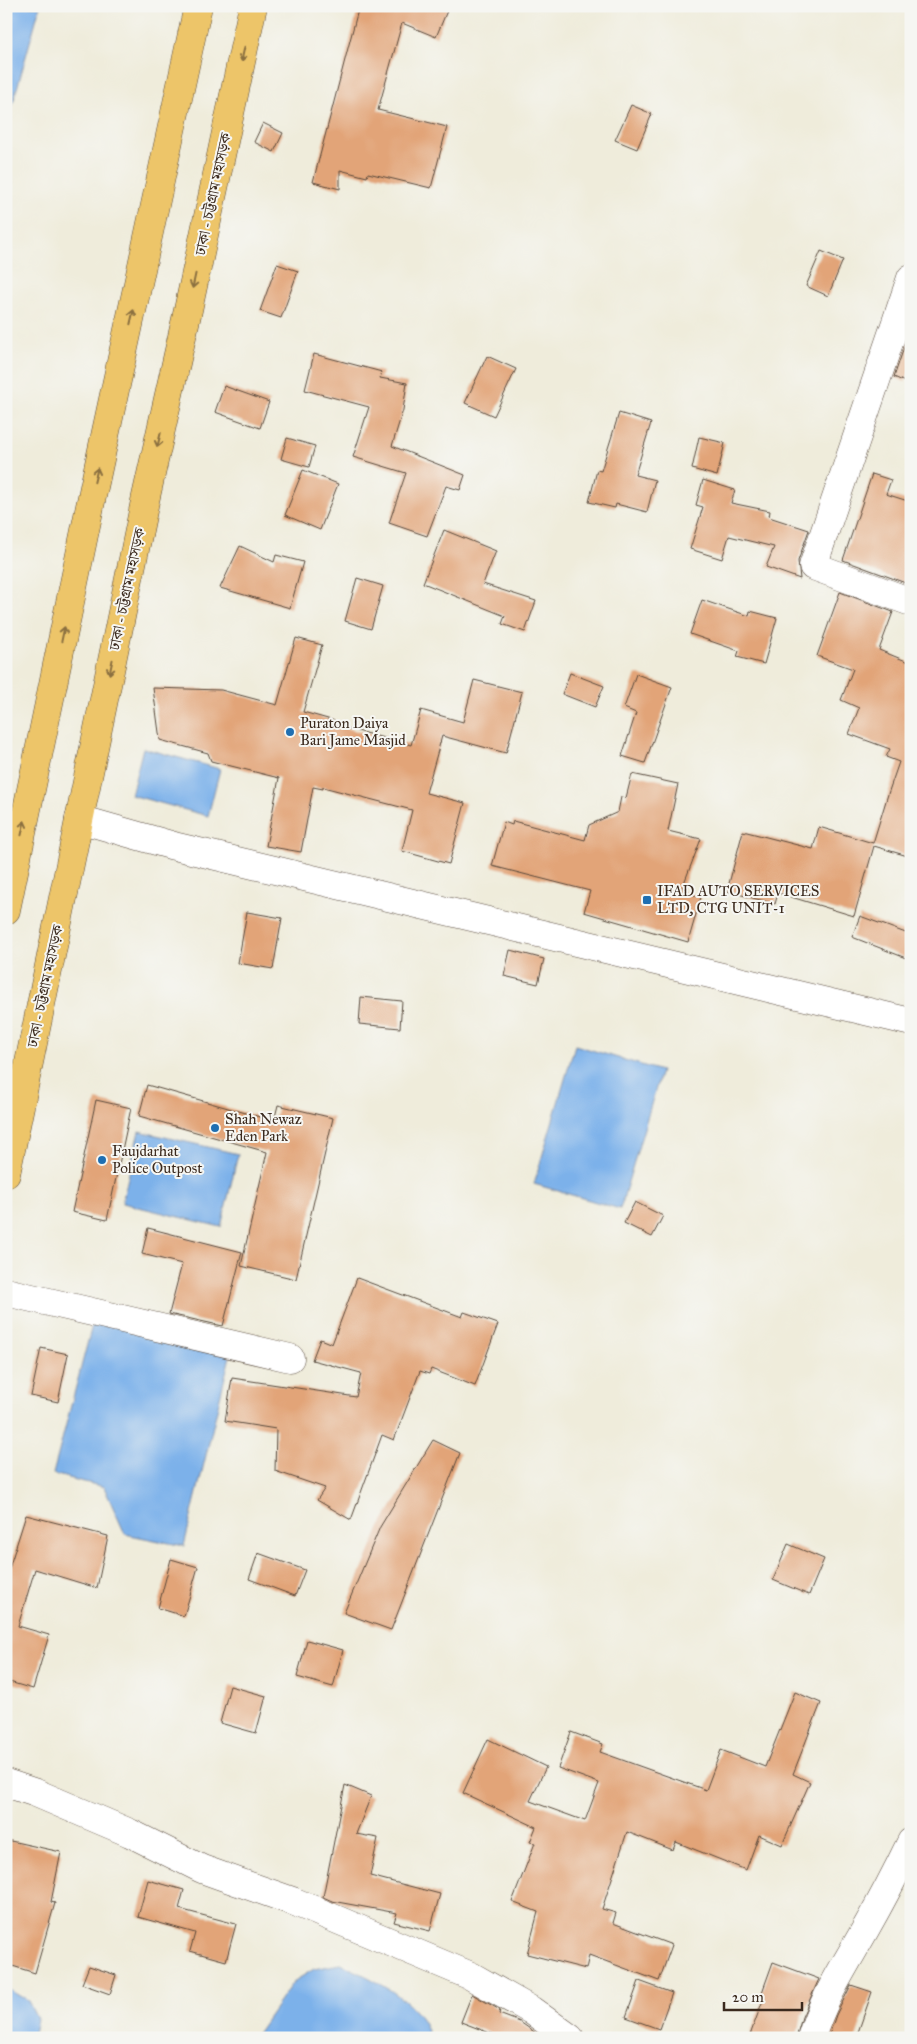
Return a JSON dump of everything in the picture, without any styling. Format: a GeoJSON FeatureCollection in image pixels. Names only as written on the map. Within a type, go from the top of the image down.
{"type":"FeatureCollection","features":[{"type":"Feature","properties":{"kind":"highway"},"geometry":{"type":"LineString","coordinates":[[6,910],[94,487],[198,6]]}},
{"type":"Feature","properties":{"kind":"highway","name":"ঢাকা - চট্টগ্রাম মহাসড়ক"},"geometry":{"type":"LineString","coordinates":[[6,1174],[145,501],[253,6]]}},
{"type":"Feature","properties":{"kind":"street"},"geometry":{"type":"LineString","coordinates":[[911,278],[813,566],[911,602]]}},
{"type":"Feature","properties":{"kind":"street"},"geometry":{"type":"LineString","coordinates":[[79,819],[174,846],[911,1022]]}},
{"type":"Feature","properties":{"kind":"street"},"geometry":{"type":"LineString","coordinates":[[6,1292],[290,1358]]}},
{"type":"Feature","properties":{"kind":"street"},"geometry":{"type":"LineString","coordinates":[[6,1783],[36,1793],[122,1829],[202,1868],[295,1902],[471,1976],[531,2010],[570,2038]]}},
{"type":"Feature","properties":{"kind":"street"},"geometry":{"type":"LineString","coordinates":[[811,2038],[816,2022],[837,1976],[884,1896],[911,1842]]}},
{"type":"Feature","properties":{"kind":"water"},"geometry":{"type":"Polygon","coordinates":[[[6,6],[40,6],[6,128],[6,6]]]}},
{"type":"Feature","properties":{"kind":"water"},"geometry":{"type":"Polygon","coordinates":[[[143,748],[220,769],[208,816],[131,795],[143,748]]]}},
{"type":"Feature","properties":{"kind":"water"},"geometry":{"type":"Polygon","coordinates":[[[575,1045],[661,1071],[620,1209],[534,1184],[575,1045]]]}},
{"type":"Feature","properties":{"kind":"water"},"geometry":{"type":"Polygon","coordinates":[[[139,1131],[238,1154],[221,1227],[122,1203],[139,1131]]]}},
{"type":"Feature","properties":{"kind":"water"},"geometry":{"type":"Polygon","coordinates":[[[94,1318],[231,1352],[184,1546],[125,1534],[104,1487],[53,1474],[94,1318]]]}},
{"type":"Feature","properties":{"kind":"water"},"geometry":{"type":"Polygon","coordinates":[[[340,1964],[380,1983],[406,2002],[425,2025],[429,2038],[254,2038],[293,1982],[314,1969],[340,1964]]]}},
{"type":"Feature","properties":{"kind":"water"},"geometry":{"type":"Polygon","coordinates":[[[6,1988],[28,2001],[37,2019],[33,2038],[6,2038],[6,1988]]]}},
{"type":"Feature","properties":{"kind":"building"},"geometry":{"type":"Polygon","coordinates":[[[359,6],[449,6],[436,37],[402,23],[378,110],[447,127],[431,188],[368,173],[367,177],[340,170],[340,189],[313,182],[359,6]]]}},
{"type":"Feature","properties":{"kind":"building"},"geometry":{"type":"Polygon","coordinates":[[[631,105],[652,114],[637,149],[615,140],[631,105]]]}},
{"type":"Feature","properties":{"kind":"building"},"geometry":{"type":"Polygon","coordinates":[[[263,123],[283,133],[274,152],[254,142],[263,123]]]}},
{"type":"Feature","properties":{"kind":"building"},"geometry":{"type":"Polygon","coordinates":[[[821,251],[843,260],[828,296],[806,286],[821,251]]]}},
{"type":"Feature","properties":{"kind":"building"},"geometry":{"type":"Polygon","coordinates":[[[277,264],[298,271],[281,318],[260,311],[277,264]]]}},
{"type":"Feature","properties":{"kind":"building"},"geometry":{"type":"Polygon","coordinates":[[[911,327],[911,369],[905,382],[894,377],[911,327]]]}},
{"type":"Feature","properties":{"kind":"building"},"geometry":{"type":"Polygon","coordinates":[[[314,354],[382,372],[380,378],[407,383],[403,410],[392,446],[465,475],[460,490],[446,486],[427,536],[389,523],[406,473],[353,457],[369,407],[305,390],[314,354]]]}},
{"type":"Feature","properties":{"kind":"building"},"geometry":{"type":"Polygon","coordinates":[[[487,356],[516,369],[494,416],[465,403],[487,356]]]}},
{"type":"Feature","properties":{"kind":"building"},"geometry":{"type":"Polygon","coordinates":[[[224,386],[269,402],[260,428],[215,412],[224,386]]]}},
{"type":"Feature","properties":{"kind":"building"},"geometry":{"type":"Polygon","coordinates":[[[619,413],[651,423],[635,475],[655,480],[647,512],[616,504],[615,508],[589,502],[597,470],[601,471],[619,413]]]}},
{"type":"Feature","properties":{"kind":"building"},"geometry":{"type":"Polygon","coordinates":[[[699,437],[725,443],[717,476],[692,469],[699,437]]]}},
{"type":"Feature","properties":{"kind":"building"},"geometry":{"type":"Polygon","coordinates":[[[287,438],[315,446],[309,467],[281,459],[287,438]]]}},
{"type":"Feature","properties":{"kind":"building"},"geometry":{"type":"Polygon","coordinates":[[[303,470],[338,484],[320,530],[285,515],[303,470]]]}},
{"type":"Feature","properties":{"kind":"building"},"geometry":{"type":"Polygon","coordinates":[[[872,474],[891,480],[886,494],[911,502],[911,585],[843,560],[872,474]]]}},
{"type":"Feature","properties":{"kind":"building"},"geometry":{"type":"Polygon","coordinates":[[[703,480],[735,490],[731,503],[770,511],[769,517],[809,530],[798,561],[800,579],[766,567],[774,547],[729,536],[722,559],[690,549],[703,507],[696,505],[703,480]]]}},
{"type":"Feature","properties":{"kind":"building"},"geometry":{"type":"Polygon","coordinates":[[[444,530],[496,551],[483,584],[536,601],[525,632],[502,624],[505,616],[423,583],[444,530]]]}},
{"type":"Feature","properties":{"kind":"building"},"geometry":{"type":"Polygon","coordinates":[[[240,546],[274,562],[276,555],[303,562],[290,608],[220,588],[240,546]]]}},
{"type":"Feature","properties":{"kind":"building"},"geometry":{"type":"Polygon","coordinates":[[[357,578],[383,586],[371,629],[345,621],[357,578]]]}},
{"type":"Feature","properties":{"kind":"building"},"geometry":{"type":"Polygon","coordinates":[[[840,592],[893,612],[879,650],[911,663],[911,857],[874,846],[854,916],[778,893],[775,904],[727,891],[743,831],[813,849],[819,827],[873,843],[899,762],[886,757],[890,749],[849,734],[859,708],[841,700],[853,669],[817,656],[840,592]]]}},
{"type":"Feature","properties":{"kind":"building"},"geometry":{"type":"Polygon","coordinates":[[[702,600],[749,616],[750,611],[777,618],[764,664],[737,657],[739,651],[690,634],[702,600]]]}},
{"type":"Feature","properties":{"kind":"building"},"geometry":{"type":"Polygon","coordinates":[[[296,638],[322,645],[303,712],[335,721],[334,725],[411,745],[421,710],[463,722],[474,680],[522,692],[506,753],[442,736],[426,793],[465,803],[449,864],[402,851],[412,810],[323,787],[323,789],[313,787],[301,852],[266,846],[279,778],[211,761],[208,753],[160,740],[153,688],[221,690],[277,705],[296,638]]]}},
{"type":"Feature","properties":{"kind":"building"},"geometry":{"type":"Polygon","coordinates":[[[570,673],[604,686],[595,707],[562,694],[570,673]]]}},
{"type":"Feature","properties":{"kind":"building"},"geometry":{"type":"Polygon","coordinates":[[[636,674],[672,687],[645,763],[622,756],[636,713],[624,708],[636,674]]]}},
{"type":"Feature","properties":{"kind":"building"},"geometry":{"type":"Polygon","coordinates":[[[632,774],[678,784],[668,831],[701,839],[681,891],[701,897],[688,942],[584,912],[590,891],[492,866],[504,822],[512,825],[513,821],[585,840],[589,825],[618,812],[621,797],[626,798],[632,774]]]}},
{"type":"Feature","properties":{"kind":"building"},"geometry":{"type":"Polygon","coordinates":[[[247,912],[282,918],[273,969],[238,963],[247,912]]]}},
{"type":"Feature","properties":{"kind":"building"},"geometry":{"type":"Polygon","coordinates":[[[860,916],[911,935],[911,960],[852,937],[860,916]]]}},
{"type":"Feature","properties":{"kind":"building"},"geometry":{"type":"Polygon","coordinates":[[[510,950],[544,959],[538,984],[504,976],[510,950]]]}},
{"type":"Feature","properties":{"kind":"building"},"geometry":{"type":"Polygon","coordinates":[[[361,997],[402,1001],[400,1028],[359,1024],[361,997]]]}},
{"type":"Feature","properties":{"kind":"building"},"geometry":{"type":"Polygon","coordinates":[[[147,1085],[274,1121],[278,1105],[333,1118],[296,1279],[241,1266],[267,1152],[139,1116],[147,1085]]]}},
{"type":"Feature","properties":{"kind":"building","name":"Faujdarhat Police Outpost"},"geometry":{"type":"Polygon","coordinates":[[[96,1100],[131,1108],[107,1220],[72,1212],[96,1100]]]}},
{"type":"Feature","properties":{"kind":"building"},"geometry":{"type":"Polygon","coordinates":[[[635,1202],[663,1216],[652,1237],[624,1223],[635,1202]]]}},
{"type":"Feature","properties":{"kind":"building"},"geometry":{"type":"Polygon","coordinates":[[[148,1228],[242,1252],[223,1326],[169,1314],[182,1264],[142,1254],[148,1228]]]}},
{"type":"Feature","properties":{"kind":"building"},"geometry":{"type":"Polygon","coordinates":[[[357,1278],[462,1317],[464,1312],[498,1324],[475,1386],[431,1369],[429,1374],[420,1371],[394,1440],[382,1435],[351,1520],[317,1500],[325,1488],[275,1471],[276,1429],[225,1421],[232,1378],[356,1397],[361,1373],[312,1360],[320,1339],[332,1344],[357,1278]]]}},
{"type":"Feature","properties":{"kind":"building"},"geometry":{"type":"Polygon","coordinates":[[[41,1348],[68,1354],[58,1402],[31,1396],[41,1348]]]}},
{"type":"Feature","properties":{"kind":"building"},"geometry":{"type":"Polygon","coordinates":[[[433,1440],[460,1453],[391,1630],[344,1613],[380,1527],[433,1440]]]}},
{"type":"Feature","properties":{"kind":"building"},"geometry":{"type":"Polygon","coordinates":[[[26,1515],[108,1536],[97,1588],[35,1569],[18,1626],[49,1635],[33,1689],[6,1681],[6,1578],[26,1515]]]}},
{"type":"Feature","properties":{"kind":"building"},"geometry":{"type":"Polygon","coordinates":[[[788,1544],[824,1559],[809,1595],[773,1580],[788,1544]]]}},
{"type":"Feature","properties":{"kind":"building"},"geometry":{"type":"Polygon","coordinates":[[[258,1553],[305,1570],[295,1596],[249,1579],[258,1553]]]}},
{"type":"Feature","properties":{"kind":"building"},"geometry":{"type":"Polygon","coordinates":[[[171,1559],[198,1567],[184,1616],[158,1608],[171,1559]]]}},
{"type":"Feature","properties":{"kind":"building"},"geometry":{"type":"Polygon","coordinates":[[[307,1640],[343,1650],[333,1687],[297,1677],[307,1640]]]}},
{"type":"Feature","properties":{"kind":"building"},"geometry":{"type":"Polygon","coordinates":[[[230,1686],[266,1696],[256,1733],[220,1723],[230,1686]]]}},
{"type":"Feature","properties":{"kind":"building"},"geometry":{"type":"Polygon","coordinates":[[[795,1692],[821,1703],[793,1774],[810,1782],[782,1845],[759,1835],[746,1870],[676,1842],[673,1850],[627,1832],[602,1909],[616,1913],[613,1923],[672,1945],[659,1981],[589,1955],[586,1969],[527,1954],[538,1912],[512,1902],[535,1843],[530,1842],[536,1827],[463,1793],[488,1739],[546,1767],[530,1801],[585,1821],[599,1783],[558,1768],[571,1732],[603,1744],[600,1752],[706,1790],[721,1750],[765,1767],[795,1692]]]}},
{"type":"Feature","properties":{"kind":"building"},"geometry":{"type":"Polygon","coordinates":[[[345,1785],[371,1796],[356,1834],[378,1838],[370,1876],[440,1894],[430,1931],[394,1922],[397,1913],[332,1901],[323,1897],[345,1785]]]}},
{"type":"Feature","properties":{"kind":"building"},"geometry":{"type":"Polygon","coordinates":[[[6,1840],[61,1852],[51,1902],[55,1903],[35,1973],[6,1964],[6,1840]]]}},
{"type":"Feature","properties":{"kind":"building"},"geometry":{"type":"Polygon","coordinates":[[[148,1880],[184,1890],[179,1909],[236,1924],[226,1961],[190,1951],[195,1933],[138,1917],[148,1880]]]}},
{"type":"Feature","properties":{"kind":"building"},"geometry":{"type":"Polygon","coordinates":[[[773,1962],[819,1979],[802,2017],[796,2038],[749,2038],[763,2000],[760,1998],[773,1962]]]}},
{"type":"Feature","properties":{"kind":"building"},"geometry":{"type":"Polygon","coordinates":[[[89,1966],[116,1975],[110,1994],[82,1984],[89,1966]]]}},
{"type":"Feature","properties":{"kind":"building"},"geometry":{"type":"Polygon","coordinates":[[[639,1981],[672,1993],[659,2029],[626,2017],[639,1981]]]}},
{"type":"Feature","properties":{"kind":"building"},"geometry":{"type":"Polygon","coordinates":[[[851,1985],[872,1992],[856,2038],[828,2038],[836,2015],[851,1985]]]}},
{"type":"Feature","properties":{"kind":"building"},"geometry":{"type":"Polygon","coordinates":[[[472,1994],[500,2010],[499,2014],[520,2022],[543,2038],[503,2038],[461,2022],[472,1994]]]}},
{"type":"Feature","properties":{"kind":"place","name":"Puraton Daiya Bari Jame Masjid"},"geometry":{"type":"Point","coordinates":[290,732]}},
{"type":"Feature","properties":{"kind":"place","name":"IFAD AUTO SERVICES LTD, CTG UNIT-1"},"geometry":{"type":"Point","coordinates":[647,900]}},
{"type":"Feature","properties":{"kind":"place","name":"Shah Newaz Eden Park"},"geometry":{"type":"Point","coordinates":[215,1128]}},
{"type":"Feature","properties":{"kind":"place","name":"Faujdarhat Police Outpost"},"geometry":{"type":"Point","coordinates":[102,1160]}}]}
